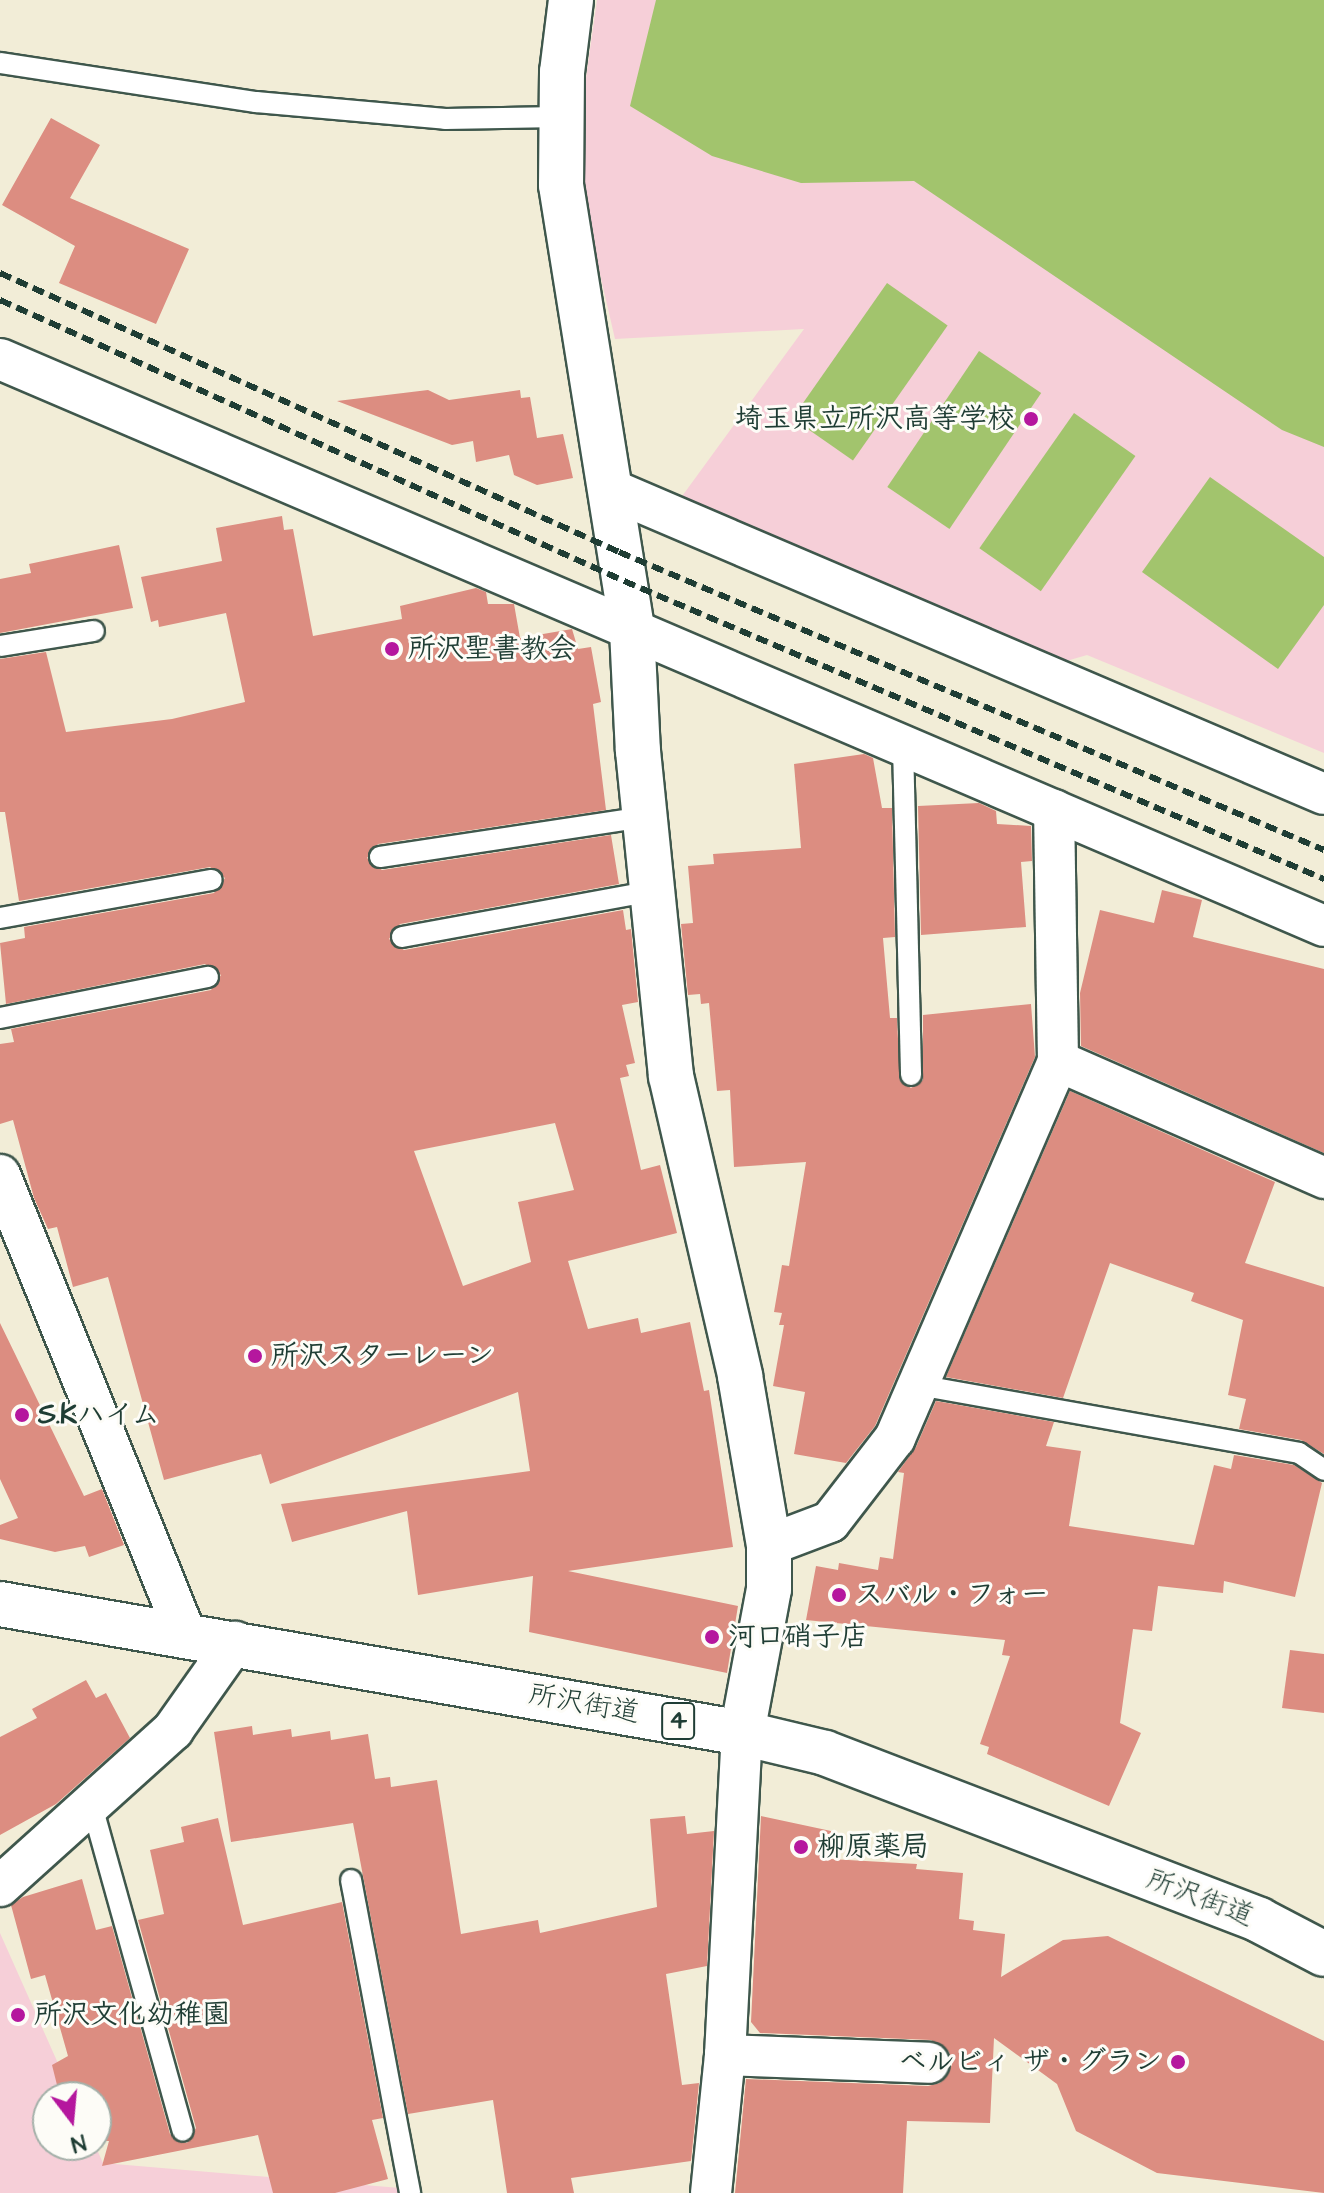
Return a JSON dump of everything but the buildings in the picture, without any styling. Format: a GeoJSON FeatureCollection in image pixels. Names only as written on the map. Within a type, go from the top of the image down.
{"type":"FeatureCollection","features":[{"type":"Feature","properties":{"kind":"street"},"geometry":{"type":"LineString","coordinates":[[571,0],[560,117],[567,234],[632,630],[645,817],[671,1076],[743,1390],[769,1545],[767,1604],[742,1733],[725,2055],[711,2193]]}},
{"type":"Feature","properties":{"kind":"street"},"geometry":{"type":"LineString","coordinates":[[0,359],[1324,926]]}},
{"type":"Feature","properties":{"kind":"street"},"geometry":{"type":"LineString","coordinates":[[610,489],[1324,794]]}},
{"type":"Feature","properties":{"kind":"street"},"geometry":{"type":"LineString","coordinates":[[769,1545],[830,1522],[895,1438],[1058,1061],[1054,810]]}},
{"type":"Feature","properties":{"kind":"street"},"geometry":{"type":"LineString","coordinates":[[1058,1061],[1324,1178]]}},
{"type":"Feature","properties":{"kind":"street"},"geometry":{"type":"LineString","coordinates":[[0,1175],[186,1636]]}},
{"type":"Feature","properties":{"kind":"street","name":"所沢街道"},"geometry":{"type":"LineString","coordinates":[[0,1604],[235,1642],[742,1733],[854,1764],[1259,1920],[1324,1954]]}},
{"type":"Feature","properties":{"kind":"street"},"geometry":{"type":"LineString","coordinates":[[0,1886],[173,1730],[235,1642]]}},
{"type":"Feature","properties":{"kind":"street"},"geometry":{"type":"LineString","coordinates":[[725,2055],[929,2063]]}},
{"type":"Feature","properties":{"kind":"lane"},"geometry":{"type":"LineString","coordinates":[[0,63],[256,102],[445,119],[560,117]]}},
{"type":"Feature","properties":{"kind":"lane"},"geometry":{"type":"LineString","coordinates":[[0,646],[94,631]]}},
{"type":"Feature","properties":{"kind":"lane"},"geometry":{"type":"LineString","coordinates":[[903,745],[911,1075]]}},
{"type":"Feature","properties":{"kind":"lane"},"geometry":{"type":"LineString","coordinates":[[380,857],[645,817]]}},
{"type":"Feature","properties":{"kind":"lane"},"geometry":{"type":"LineString","coordinates":[[0,918],[212,880]]}},
{"type":"Feature","properties":{"kind":"lane"},"geometry":{"type":"LineString","coordinates":[[402,937],[653,891]]}},
{"type":"Feature","properties":{"kind":"lane"},"geometry":{"type":"LineString","coordinates":[[0,1018],[208,977]]}},
{"type":"Feature","properties":{"kind":"lane"},"geometry":{"type":"LineString","coordinates":[[918,1385],[1299,1453],[1324,1470]]}},
{"type":"Feature","properties":{"kind":"lane"},"geometry":{"type":"LineString","coordinates":[[92,1806],[183,2131]]}},
{"type":"Feature","properties":{"kind":"lane"},"geometry":{"type":"LineString","coordinates":[[351,1880],[410,2193]]}},
{"type":"Feature","properties":{"kind":"shaded area","name":"埼玉県立所沢高等学校"},"geometry":{"type":"Polygon","coordinates":[[[597,0],[1324,0],[1324,753],[1087,655],[1063,662],[680,499],[804,329],[615,339],[582,196],[579,128],[597,0]]]}},
{"type":"Feature","properties":{"kind":"shaded area","name":"所沢文化幼稚園"},"geometry":{"type":"Polygon","coordinates":[[[0,1933],[66,2081],[32,2081],[32,2161],[102,2161],[400,2188],[402,2193],[0,2193],[0,1933]]]}},
{"type":"Feature","properties":{"kind":"green space"},"geometry":{"type":"Polygon","coordinates":[[[656,0],[1324,0],[1324,447],[1282,430],[914,181],[801,183],[712,156],[630,106],[656,0]]]}},
{"type":"Feature","properties":{"kind":"green space"},"geometry":{"type":"Polygon","coordinates":[[[887,283],[948,325],[853,461],[792,418],[887,283]]]}},
{"type":"Feature","properties":{"kind":"green space"},"geometry":{"type":"Polygon","coordinates":[[[979,351],[1041,393],[949,529],[887,487],[979,351]]]}},
{"type":"Feature","properties":{"kind":"green space"},"geometry":{"type":"Polygon","coordinates":[[[1074,413],[1135,456],[1041,591],[979,548],[1074,413]]]}},
{"type":"Feature","properties":{"kind":"green space"},"geometry":{"type":"Polygon","coordinates":[[[1210,477],[1324,557],[1324,605],[1278,669],[1142,572],[1210,477]]]}},
{"type":"Feature","properties":{"kind":"railway"},"geometry":{"type":"LineString","coordinates":[[0,273],[619,552],[1324,850]]}},
{"type":"Feature","properties":{"kind":"railway"},"geometry":{"type":"LineString","coordinates":[[0,300],[624,581],[1324,879]]}},
{"type":"Feature","properties":{"kind":"place","name":"埼玉県立所沢高等学校"},"geometry":{"type":"Point","coordinates":[1031,419]}},
{"type":"Feature","properties":{"kind":"place","name":"所沢聖書教会"},"geometry":{"type":"Point","coordinates":[392,649]}},
{"type":"Feature","properties":{"kind":"place","name":"所沢スターレーン"},"geometry":{"type":"Point","coordinates":[255,1356]}},
{"type":"Feature","properties":{"kind":"place","name":"S.Kハイム"},"geometry":{"type":"Point","coordinates":[22,1415]}},
{"type":"Feature","properties":{"kind":"place","name":"スバル・フォー"},"geometry":{"type":"Point","coordinates":[839,1595]}},
{"type":"Feature","properties":{"kind":"place","name":"河口硝子店"},"geometry":{"type":"Point","coordinates":[712,1637]}},
{"type":"Feature","properties":{"kind":"place","name":"柳原薬局"},"geometry":{"type":"Point","coordinates":[801,1847]}},
{"type":"Feature","properties":{"kind":"place","name":"所沢文化幼稚園"},"geometry":{"type":"Point","coordinates":[18,2015]}},
{"type":"Feature","properties":{"kind":"place","name":"ベルビィ ザ・グラン"},"geometry":{"type":"Point","coordinates":[1178,2062]}}]}
